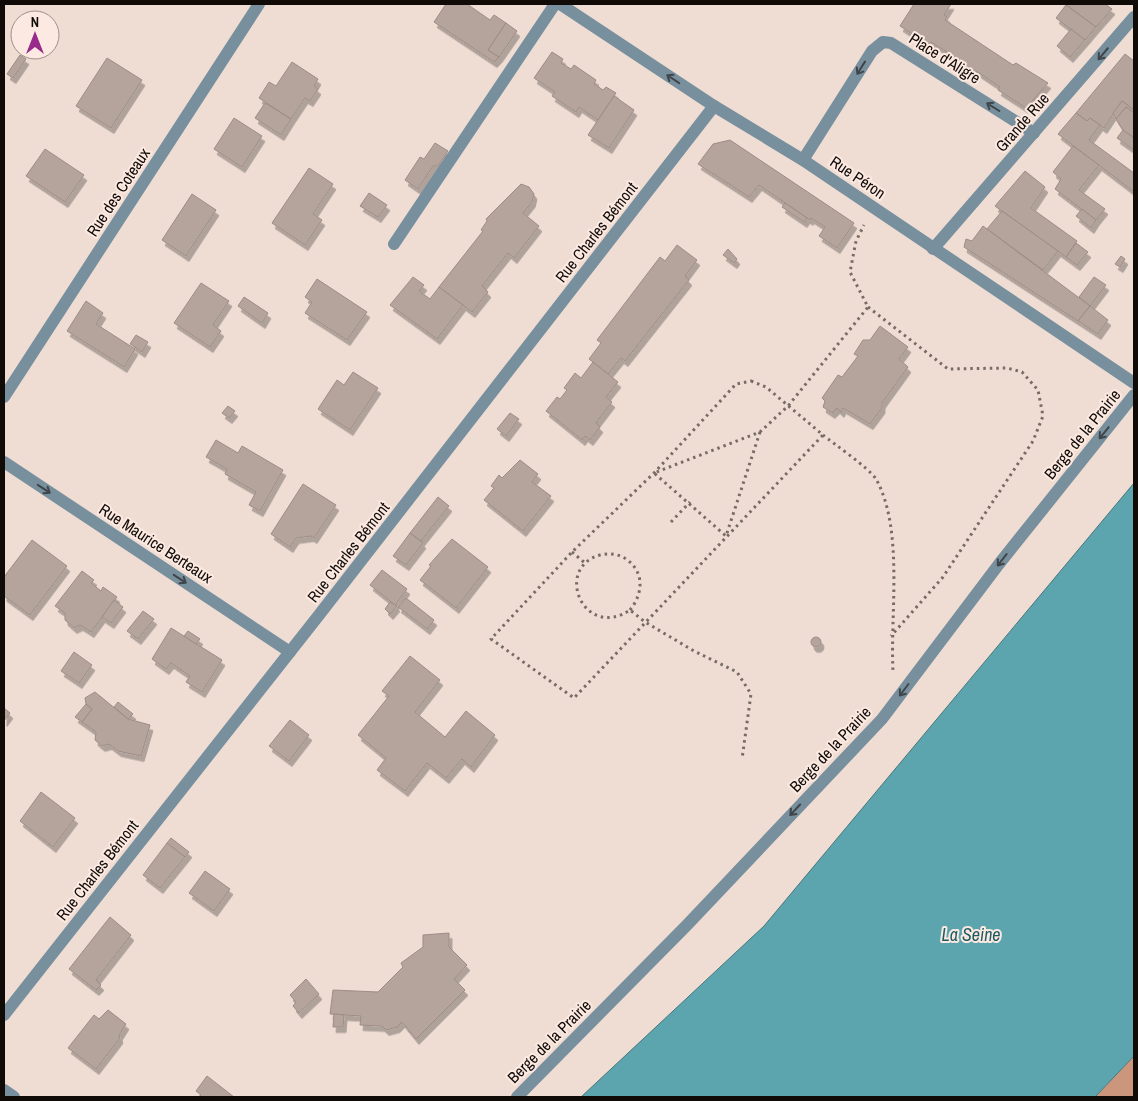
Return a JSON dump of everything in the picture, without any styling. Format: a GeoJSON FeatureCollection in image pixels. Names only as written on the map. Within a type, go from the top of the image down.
{"type":"FeatureCollection","features":[{"type":"Feature","properties":{"kind":"street","name":"Rue des Coteaux"},"geometry":{"type":"LineString","coordinates":[[4,397],[259,4]]}},
{"type":"Feature","properties":{"kind":"street"},"geometry":{"type":"LineString","coordinates":[[394,244],[555,4]]}},
{"type":"Feature","properties":{"kind":"street","name":"Rue Péron"},"geometry":{"type":"LineString","coordinates":[[560,4],[714,106],[803,160],[1134,383]]}},
{"type":"Feature","properties":{"kind":"street","name":"Grande Rue"},"geometry":{"type":"LineString","coordinates":[[933,249],[1134,17]]}},
{"type":"Feature","properties":{"kind":"street","name":"Place d'Aligre"},"geometry":{"type":"LineString","coordinates":[[803,160],[872,51],[882,42],[891,43],[1034,133]]}},
{"type":"Feature","properties":{"kind":"street","name":"Rue Charles Bémont"},"geometry":{"type":"LineString","coordinates":[[4,1015],[290,652],[714,106]]}},
{"type":"Feature","properties":{"kind":"street","name":"Berge de la Prairie"},"geometry":{"type":"LineString","coordinates":[[516,1097],[687,925],[882,719],[999,564],[1134,395]]}},
{"type":"Feature","properties":{"kind":"street","name":"Rue Maurice Berteaux"},"geometry":{"type":"LineString","coordinates":[[4,462],[290,652]]}},
{"type":"Feature","properties":{"kind":"street"},"geometry":{"type":"LineString","coordinates":[[4,1090],[14,1097]]}},
{"type":"Feature","properties":{"kind":"path"},"geometry":{"type":"LineString","coordinates":[[873,207],[856,241],[850,272],[868,307],[948,369],[1007,368],[1022,372],[1038,390],[1043,416],[1033,441],[944,577],[891,636]]}},
{"type":"Feature","properties":{"kind":"path"},"geometry":{"type":"LineString","coordinates":[[654,473],[760,432],[788,406],[868,307]]}},
{"type":"Feature","properties":{"kind":"path"},"geometry":{"type":"LineString","coordinates":[[823,435],[574,698],[491,639],[572,552],[654,473],[736,384],[751,381],[766,387],[875,477],[882,496],[894,545],[891,636],[894,703]]}},
{"type":"Feature","properties":{"kind":"path"},"geometry":{"type":"LineString","coordinates":[[726,536],[760,432]]}},
{"type":"Feature","properties":{"kind":"path"},"geometry":{"type":"LineString","coordinates":[[654,473],[690,502],[726,536]]}},
{"type":"Feature","properties":{"kind":"path"},"geometry":{"type":"LineString","coordinates":[[671,522],[690,502]]}},
{"type":"Feature","properties":{"kind":"path"},"geometry":{"type":"LineString","coordinates":[[572,552],[585,564]]}},
{"type":"Feature","properties":{"kind":"path"},"geometry":{"type":"LineString","coordinates":[[610,554],[620,556],[632,564],[639,576],[640,590],[635,604],[630,610],[618,617],[610,618],[596,616],[585,608],[579,598],[576,583],[585,564],[598,556],[610,554]]}},
{"type":"Feature","properties":{"kind":"path"},"geometry":{"type":"LineString","coordinates":[[630,610],[645,622],[694,652],[736,672],[752,694],[742,759]]}},
{"type":"Feature","properties":{"kind":"shaded area"},"geometry":{"type":"Polygon","coordinates":[[[1134,1056],[1134,1097],[1095,1097],[1134,1056]]]}},
{"type":"Feature","properties":{"kind":"water","name":"La Seine"},"geometry":{"type":"Polygon","coordinates":[[[1134,483],[1134,1056],[1095,1097],[581,1097],[764,926],[1134,483]]]}},
{"type":"Feature","properties":{"kind":"building"},"geometry":{"type":"Polygon","coordinates":[[[446,4],[467,4],[490,20],[494,15],[506,23],[488,50],[499,57],[494,62],[434,22],[446,4]]]}},
{"type":"Feature","properties":{"kind":"building"},"geometry":{"type":"Polygon","coordinates":[[[914,4],[951,4],[944,15],[947,17],[945,20],[1013,65],[1016,63],[1048,83],[1026,108],[998,90],[1000,87],[976,71],[973,73],[955,62],[958,59],[931,42],[929,45],[900,26],[914,4]]]}},
{"type":"Feature","properties":{"kind":"building"},"geometry":{"type":"Polygon","coordinates":[[[1065,4],[1105,4],[1112,9],[1096,27],[1065,4]]]}},
{"type":"Feature","properties":{"kind":"building"},"geometry":{"type":"Polygon","coordinates":[[[1066,5],[1096,27],[1085,40],[1056,18],[1066,5]]]}},
{"type":"Feature","properties":{"kind":"building"},"geometry":{"type":"Polygon","coordinates":[[[506,23],[517,31],[499,57],[488,50],[506,23]]]}},
{"type":"Feature","properties":{"kind":"building"},"geometry":{"type":"Polygon","coordinates":[[[1071,29],[1085,40],[1070,57],[1057,46],[1071,29]]]}},
{"type":"Feature","properties":{"kind":"building"},"geometry":{"type":"Polygon","coordinates":[[[552,52],[563,59],[561,63],[571,69],[574,65],[596,80],[594,84],[603,90],[606,87],[616,93],[598,120],[579,107],[576,112],[552,96],[555,92],[534,78],[552,52]]]}},
{"type":"Feature","properties":{"kind":"building"},"geometry":{"type":"Polygon","coordinates":[[[1125,54],[1134,61],[1134,110],[1122,101],[1104,128],[1090,118],[1087,121],[1076,113],[1125,54]]]}},
{"type":"Feature","properties":{"kind":"building"},"geometry":{"type":"Polygon","coordinates":[[[107,58],[142,80],[111,128],[76,106],[107,58]]]}},
{"type":"Feature","properties":{"kind":"building"},"geometry":{"type":"Polygon","coordinates":[[[17,60],[25,60],[13,78],[7,74],[17,60]]]}},
{"type":"Feature","properties":{"kind":"building"},"geometry":{"type":"Polygon","coordinates":[[[292,62],[318,79],[314,86],[318,89],[310,101],[305,98],[291,119],[259,98],[269,82],[276,86],[292,62]]]}},
{"type":"Feature","properties":{"kind":"building"},"geometry":{"type":"Polygon","coordinates":[[[614,96],[634,110],[609,148],[588,135],[614,96]]]}},
{"type":"Feature","properties":{"kind":"building"},"geometry":{"type":"Polygon","coordinates":[[[1122,101],[1134,110],[1134,113],[1126,107],[1116,119],[1113,113],[1122,101]]]}},
{"type":"Feature","properties":{"kind":"building"},"geometry":{"type":"Polygon","coordinates":[[[265,103],[291,119],[281,135],[255,118],[265,103]]]}},
{"type":"Feature","properties":{"kind":"building"},"geometry":{"type":"Polygon","coordinates":[[[1126,107],[1134,113],[1134,138],[1123,130],[1116,119],[1126,107]]]}},
{"type":"Feature","properties":{"kind":"building"},"geometry":{"type":"Polygon","coordinates":[[[1076,113],[1087,121],[1090,118],[1100,125],[1089,140],[1134,173],[1134,192],[1058,134],[1076,113]]]}},
{"type":"Feature","properties":{"kind":"building"},"geometry":{"type":"Polygon","coordinates":[[[234,118],[262,136],[242,167],[214,149],[234,118]]]}},
{"type":"Feature","properties":{"kind":"building"},"geometry":{"type":"Polygon","coordinates":[[[1123,130],[1134,138],[1134,150],[1117,138],[1123,130]]]}},
{"type":"Feature","properties":{"kind":"building"},"geometry":{"type":"Polygon","coordinates":[[[730,140],[854,223],[837,248],[819,236],[825,227],[811,218],[810,220],[759,185],[749,197],[698,164],[713,144],[730,140]]]}},
{"type":"Feature","properties":{"kind":"building"},"geometry":{"type":"Polygon","coordinates":[[[435,143],[448,151],[438,166],[433,166],[418,189],[405,180],[420,157],[424,159],[435,143]]]}},
{"type":"Feature","properties":{"kind":"building"},"geometry":{"type":"Polygon","coordinates":[[[1073,146],[1099,165],[1079,190],[1105,209],[1096,220],[1055,189],[1061,179],[1053,172],[1073,146]]]}},
{"type":"Feature","properties":{"kind":"building"},"geometry":{"type":"Polygon","coordinates":[[[45,149],[84,175],[65,202],[26,176],[45,149]]]}},
{"type":"Feature","properties":{"kind":"building"},"geometry":{"type":"Polygon","coordinates":[[[309,168],[333,184],[313,214],[322,220],[305,245],[272,223],[309,168]]]}},
{"type":"Feature","properties":{"kind":"building"},"geometry":{"type":"Polygon","coordinates":[[[1025,171],[1045,187],[1031,208],[1077,241],[1066,257],[995,206],[1025,171]]]}},
{"type":"Feature","properties":{"kind":"building"},"geometry":{"type":"Polygon","coordinates":[[[521,184],[529,187],[534,194],[532,202],[523,213],[539,226],[514,258],[508,253],[482,286],[488,292],[472,312],[439,287],[483,231],[481,230],[487,221],[486,219],[521,184]]]}},
{"type":"Feature","properties":{"kind":"building"},"geometry":{"type":"Polygon","coordinates":[[[369,193],[387,205],[378,217],[360,206],[369,193]]]}},
{"type":"Feature","properties":{"kind":"building"},"geometry":{"type":"Polygon","coordinates":[[[192,194],[216,210],[186,256],[162,240],[192,194]]]}},
{"type":"Feature","properties":{"kind":"building"},"geometry":{"type":"Polygon","coordinates":[[[785,203],[807,218],[804,222],[782,207],[785,203]]]}},
{"type":"Feature","properties":{"kind":"building"},"geometry":{"type":"Polygon","coordinates":[[[1082,209],[1096,220],[1091,228],[1076,216],[1082,209]]]}},
{"type":"Feature","properties":{"kind":"building"},"geometry":{"type":"Polygon","coordinates":[[[1002,211],[1058,251],[1043,270],[987,229],[1002,211]]]}},
{"type":"Feature","properties":{"kind":"building"},"geometry":{"type":"Polygon","coordinates":[[[983,226],[1090,306],[1078,321],[964,247],[966,239],[972,241],[983,226]]]}},
{"type":"Feature","properties":{"kind":"building"},"geometry":{"type":"Polygon","coordinates":[[[1076,243],[1088,252],[1077,265],[1066,257],[1076,243]]]}},
{"type":"Feature","properties":{"kind":"building"},"geometry":{"type":"Polygon","coordinates":[[[677,245],[697,260],[685,276],[689,280],[625,361],[621,358],[608,374],[589,359],[601,343],[597,340],[660,257],[665,261],[677,245]]]}},
{"type":"Feature","properties":{"kind":"building"},"geometry":{"type":"Polygon","coordinates":[[[728,249],[737,259],[734,263],[723,255],[728,249]]]}},
{"type":"Feature","properties":{"kind":"building"},"geometry":{"type":"Polygon","coordinates":[[[1121,256],[1125,259],[1120,267],[1115,264],[1121,256]]]}},
{"type":"Feature","properties":{"kind":"building"},"geometry":{"type":"Polygon","coordinates":[[[413,277],[424,285],[419,291],[430,299],[439,287],[463,305],[437,339],[390,305],[413,277]]]}},
{"type":"Feature","properties":{"kind":"building"},"geometry":{"type":"Polygon","coordinates":[[[1094,277],[1106,285],[1090,306],[1079,297],[1094,277]]]}},
{"type":"Feature","properties":{"kind":"building"},"geometry":{"type":"Polygon","coordinates":[[[317,279],[367,312],[347,340],[305,313],[312,302],[305,297],[317,279]]]}},
{"type":"Feature","properties":{"kind":"building"},"geometry":{"type":"Polygon","coordinates":[[[201,283],[229,301],[213,325],[221,331],[210,347],[174,323],[201,283]]]}},
{"type":"Feature","properties":{"kind":"building"},"geometry":{"type":"Polygon","coordinates":[[[244,297],[268,313],[262,323],[238,306],[244,297]]]}},
{"type":"Feature","properties":{"kind":"building"},"geometry":{"type":"Polygon","coordinates":[[[86,301],[103,313],[96,324],[135,349],[124,367],[67,331],[86,301]]]}},
{"type":"Feature","properties":{"kind":"building"},"geometry":{"type":"Polygon","coordinates":[[[1090,306],[1108,320],[1098,334],[1078,321],[1090,306]]]}},
{"type":"Feature","properties":{"kind":"building"},"geometry":{"type":"Polygon","coordinates":[[[880,326],[908,347],[899,359],[908,367],[882,403],[882,408],[870,424],[843,408],[841,412],[837,408],[832,413],[823,407],[825,401],[822,398],[838,375],[842,377],[858,356],[854,354],[863,340],[870,340],[880,326]]]}},
{"type":"Feature","properties":{"kind":"building"},"geometry":{"type":"Polygon","coordinates":[[[136,335],[148,342],[142,352],[130,344],[136,335]]]}},
{"type":"Feature","properties":{"kind":"building"},"geometry":{"type":"Polygon","coordinates":[[[593,362],[618,382],[606,397],[612,402],[596,423],[600,427],[590,440],[585,436],[582,440],[546,411],[557,397],[560,399],[567,390],[564,388],[575,373],[581,378],[593,362]]]}},
{"type":"Feature","properties":{"kind":"building"},"geometry":{"type":"Polygon","coordinates":[[[353,372],[378,388],[350,430],[318,409],[337,380],[344,385],[353,372]]]}},
{"type":"Feature","properties":{"kind":"building"},"geometry":{"type":"Polygon","coordinates":[[[228,406],[235,411],[229,418],[222,413],[228,406]]]}},
{"type":"Feature","properties":{"kind":"building"},"geometry":{"type":"Polygon","coordinates":[[[510,413],[519,419],[506,436],[497,429],[510,413]]]}},
{"type":"Feature","properties":{"kind":"building"},"geometry":{"type":"Polygon","coordinates":[[[216,440],[238,453],[242,446],[283,470],[260,511],[249,505],[256,492],[225,474],[227,469],[206,457],[216,440]]]}},
{"type":"Feature","properties":{"kind":"building"},"geometry":{"type":"Polygon","coordinates":[[[520,460],[538,474],[532,482],[551,496],[523,531],[484,500],[494,488],[491,486],[499,475],[502,478],[520,460]]]}},
{"type":"Feature","properties":{"kind":"building"},"geometry":{"type":"Polygon","coordinates":[[[303,484],[336,505],[314,538],[311,536],[296,538],[290,547],[271,534],[303,484]]]}},
{"type":"Feature","properties":{"kind":"building"},"geometry":{"type":"Polygon","coordinates":[[[438,497],[449,506],[421,541],[410,533],[438,497]]]}},
{"type":"Feature","properties":{"kind":"building"},"geometry":{"type":"Polygon","coordinates":[[[410,533],[423,543],[406,565],[393,556],[410,533]]]}},
{"type":"Feature","properties":{"kind":"building"},"geometry":{"type":"Polygon","coordinates":[[[452,539],[488,567],[456,608],[420,580],[431,566],[429,565],[452,539]]]}},
{"type":"Feature","properties":{"kind":"building"},"geometry":{"type":"Polygon","coordinates":[[[32,540],[67,566],[30,615],[4,596],[4,577],[32,540]]]}},
{"type":"Feature","properties":{"kind":"building"},"geometry":{"type":"Polygon","coordinates":[[[382,570],[407,589],[395,605],[370,585],[382,570]]]}},
{"type":"Feature","properties":{"kind":"building"},"geometry":{"type":"Polygon","coordinates":[[[82,571],[94,580],[91,583],[101,591],[103,587],[117,597],[91,632],[80,625],[74,628],[65,620],[65,613],[55,606],[82,571]]]}},
{"type":"Feature","properties":{"kind":"building"},"geometry":{"type":"Polygon","coordinates":[[[406,598],[434,620],[427,629],[398,607],[406,598]]]}},
{"type":"Feature","properties":{"kind":"building"},"geometry":{"type":"Polygon","coordinates":[[[114,600],[123,607],[111,623],[102,617],[114,600]]]}},
{"type":"Feature","properties":{"kind":"building"},"geometry":{"type":"Polygon","coordinates":[[[390,602],[397,606],[390,614],[385,609],[390,602]]]}},
{"type":"Feature","properties":{"kind":"building"},"geometry":{"type":"Polygon","coordinates":[[[143,611],[154,619],[138,639],[127,631],[143,611]]]}},
{"type":"Feature","properties":{"kind":"building"},"geometry":{"type":"Polygon","coordinates":[[[171,628],[222,660],[202,692],[186,682],[190,676],[171,663],[166,669],[152,659],[171,628]]]}},
{"type":"Feature","properties":{"kind":"building"},"geometry":{"type":"Polygon","coordinates":[[[188,631],[200,639],[196,644],[184,636],[188,631]]]}},
{"type":"Feature","properties":{"kind":"building"},"geometry":{"type":"Polygon","coordinates":[[[814,637],[818,637],[821,642],[820,646],[814,647],[811,644],[811,640],[814,637]]]}},
{"type":"Feature","properties":{"kind":"building"},"geometry":{"type":"Polygon","coordinates":[[[74,652],[92,665],[79,683],[61,671],[74,652]]]}},
{"type":"Feature","properties":{"kind":"building"},"geometry":{"type":"Polygon","coordinates":[[[410,656],[440,680],[415,712],[445,737],[466,711],[495,735],[471,767],[462,759],[446,778],[427,763],[405,791],[377,770],[386,758],[358,735],[389,696],[382,691],[410,656]]]}},
{"type":"Feature","properties":{"kind":"building"},"geometry":{"type":"Polygon","coordinates":[[[95,692],[128,719],[150,725],[141,756],[118,751],[109,744],[102,746],[95,740],[96,732],[82,722],[92,709],[86,704],[85,698],[95,692]]]}},
{"type":"Feature","properties":{"kind":"building"},"geometry":{"type":"Polygon","coordinates":[[[118,702],[133,714],[128,719],[114,707],[118,702]]]}},
{"type":"Feature","properties":{"kind":"building"},"geometry":{"type":"Polygon","coordinates":[[[86,704],[92,709],[82,722],[75,717],[86,704]]]}},
{"type":"Feature","properties":{"kind":"building"},"geometry":{"type":"Polygon","coordinates":[[[4,708],[10,713],[4,721],[4,708]]]}},
{"type":"Feature","properties":{"kind":"building"},"geometry":{"type":"Polygon","coordinates":[[[290,720],[309,735],[289,761],[269,746],[290,720]]]}},
{"type":"Feature","properties":{"kind":"building"},"geometry":{"type":"Polygon","coordinates":[[[41,792],[75,818],[53,847],[20,821],[41,792]]]}},
{"type":"Feature","properties":{"kind":"building"},"geometry":{"type":"Polygon","coordinates":[[[171,838],[189,852],[185,857],[167,843],[171,838]]]}},
{"type":"Feature","properties":{"kind":"building"},"geometry":{"type":"Polygon","coordinates":[[[167,843],[185,857],[160,888],[143,875],[167,843]]]}},
{"type":"Feature","properties":{"kind":"building"},"geometry":{"type":"Polygon","coordinates":[[[205,871],[230,889],[214,911],[189,893],[205,871]]]}},
{"type":"Feature","properties":{"kind":"building"},"geometry":{"type":"Polygon","coordinates":[[[110,917],[131,935],[96,980],[101,985],[96,990],[69,969],[110,917]]]}},
{"type":"Feature","properties":{"kind":"building"},"geometry":{"type":"Polygon","coordinates":[[[449,933],[449,947],[467,965],[454,979],[465,990],[416,1039],[402,1022],[397,1027],[386,1030],[382,1026],[360,1025],[361,1016],[330,1014],[333,990],[378,992],[403,967],[401,963],[423,947],[423,935],[449,933]]]}},
{"type":"Feature","properties":{"kind":"building"},"geometry":{"type":"Polygon","coordinates":[[[306,979],[319,994],[299,1013],[293,1006],[296,1002],[290,995],[306,979]]]}},
{"type":"Feature","properties":{"kind":"building"},"geometry":{"type":"Polygon","coordinates":[[[108,1010],[126,1024],[119,1035],[120,1038],[96,1069],[68,1048],[94,1015],[99,1019],[108,1010]]]}},
{"type":"Feature","properties":{"kind":"building"},"geometry":{"type":"Polygon","coordinates":[[[334,1014],[344,1015],[343,1027],[333,1027],[334,1014]]]}},
{"type":"Feature","properties":{"kind":"building"},"geometry":{"type":"Polygon","coordinates":[[[207,1076],[234,1097],[199,1097],[201,1095],[196,1091],[207,1076]]]}}]}
